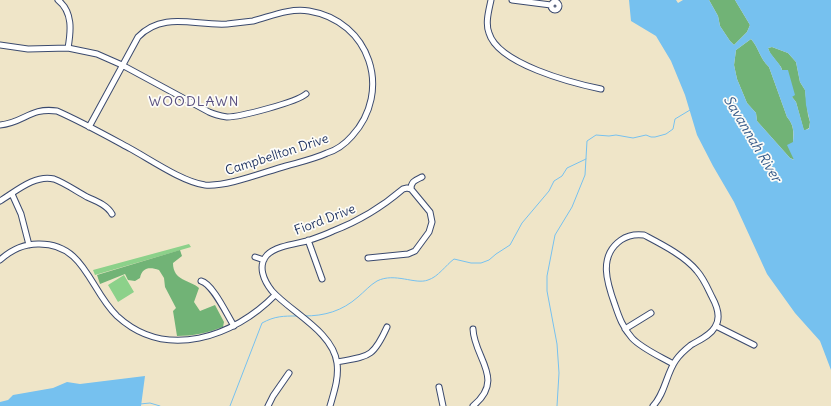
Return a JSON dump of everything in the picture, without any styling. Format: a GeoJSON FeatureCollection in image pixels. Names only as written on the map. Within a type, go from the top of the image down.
{"type":"FeatureCollection","features":[{"type":"Feature","properties":{"kind":"street"},"geometry":{"type":"LineString","coordinates":[[58,0],[64,6],[69,17],[70,37],[68,48]]}},
{"type":"Feature","properties":{"kind":"street"},"geometry":{"type":"LineString","coordinates":[[491,0],[488,16],[489,34],[494,43],[505,53],[521,64],[569,81],[601,89]]}},
{"type":"Feature","properties":{"kind":"street"},"geometry":{"type":"LineString","coordinates":[[512,0],[551,6]]}},
{"type":"Feature","properties":{"kind":"street","name":"Campbellton Drive"},"geometry":{"type":"LineString","coordinates":[[0,125],[14,122],[32,113],[44,110],[57,111],[184,178],[203,184],[218,185],[230,183],[321,156],[343,145],[365,119],[372,100],[372,81],[369,63],[365,52],[350,31],[334,20],[310,12],[286,12],[252,21],[220,24],[172,22],[158,23],[145,30],[138,37],[89,127]]}},
{"type":"Feature","properties":{"kind":"street"},"geometry":{"type":"LineString","coordinates":[[0,45],[28,49],[68,48],[96,54],[122,65],[209,112],[223,116],[238,116],[257,111],[298,100],[306,94]]}},
{"type":"Feature","properties":{"kind":"street","name":"Fiord Drive"},"geometry":{"type":"LineString","coordinates":[[264,260],[270,253],[278,249],[333,231],[361,219],[382,206],[403,189],[411,189],[413,181],[422,177]]}},
{"type":"Feature","properties":{"kind":"street"},"geometry":{"type":"LineString","coordinates":[[0,201],[35,181],[51,179],[60,182],[106,207],[112,214]]}},
{"type":"Feature","properties":{"kind":"street"},"geometry":{"type":"LineString","coordinates":[[368,258],[408,254],[415,250],[428,232],[432,222],[430,212],[411,189]]}},
{"type":"Feature","properties":{"kind":"street"},"geometry":{"type":"LineString","coordinates":[[12,194],[21,214],[29,244]]}},
{"type":"Feature","properties":{"kind":"street"},"geometry":{"type":"LineString","coordinates":[[653,406],[660,396],[674,364],[685,350],[709,334],[716,326],[718,317],[716,305],[697,271],[683,258],[644,235],[637,234],[624,238],[611,250],[607,261],[606,273],[609,290],[622,324],[631,337],[638,343],[674,364]]}},
{"type":"Feature","properties":{"kind":"street"},"geometry":{"type":"LineString","coordinates":[[308,240],[322,279]]}},
{"type":"Feature","properties":{"kind":"street"},"geometry":{"type":"LineString","coordinates":[[0,260],[17,248],[29,244],[51,244],[58,247],[70,253],[84,266],[98,293],[113,311],[127,324],[145,333],[170,340],[204,338],[234,326],[264,306],[275,295]]}},
{"type":"Feature","properties":{"kind":"street"},"geometry":{"type":"LineString","coordinates":[[255,257],[264,260],[262,266],[263,275],[269,288],[275,295],[325,337],[333,349],[337,362],[337,381],[330,406]]}},
{"type":"Feature","properties":{"kind":"street"},"geometry":{"type":"LineString","coordinates":[[201,281],[206,283],[212,290],[234,326]]}},
{"type":"Feature","properties":{"kind":"street"},"geometry":{"type":"LineString","coordinates":[[625,329],[651,314]]}},
{"type":"Feature","properties":{"kind":"street"},"geometry":{"type":"LineString","coordinates":[[716,326],[754,345]]}},
{"type":"Feature","properties":{"kind":"street"},"geometry":{"type":"LineString","coordinates":[[337,362],[363,357],[370,353],[379,344],[387,327]]}},
{"type":"Feature","properties":{"kind":"street"},"geometry":{"type":"LineString","coordinates":[[473,329],[474,338],[486,364],[488,378],[483,394],[478,402],[473,406]]}},
{"type":"Feature","properties":{"kind":"street"},"geometry":{"type":"LineString","coordinates":[[268,406],[273,396],[289,374]]}},
{"type":"Feature","properties":{"kind":"street"},"geometry":{"type":"LineString","coordinates":[[439,387],[443,406]]}},
{"type":"Feature","properties":{"kind":"green space"},"geometry":{"type":"Polygon","coordinates":[[[709,0],[735,0],[750,25],[747,32],[734,45],[720,26],[718,16],[709,0]]]}},
{"type":"Feature","properties":{"kind":"green space"},"geometry":{"type":"Polygon","coordinates":[[[751,39],[769,67],[787,117],[791,123],[793,130],[795,160],[790,158],[757,121],[756,113],[747,103],[737,79],[734,65],[736,50],[751,39]]]}},
{"type":"Feature","properties":{"kind":"green space"},"geometry":{"type":"Polygon","coordinates":[[[772,47],[788,53],[796,62],[800,82],[805,90],[810,122],[809,128],[804,131],[796,102],[792,97],[781,67],[768,48],[772,47]]]}},
{"type":"Feature","properties":{"kind":"green space"},"geometry":{"type":"Polygon","coordinates":[[[189,244],[191,247],[95,275],[93,270],[189,244]]]}},
{"type":"Feature","properties":{"kind":"green space"},"geometry":{"type":"Polygon","coordinates":[[[180,250],[182,256],[173,263],[176,273],[179,277],[199,288],[194,302],[200,311],[215,305],[224,322],[223,327],[200,334],[177,336],[173,311],[176,308],[165,287],[164,278],[159,270],[153,268],[147,269],[141,274],[140,278],[135,281],[128,280],[125,274],[100,284],[97,275],[180,250]]]}},
{"type":"Feature","properties":{"kind":"green space"},"geometry":{"type":"Polygon","coordinates":[[[124,275],[134,292],[118,302],[108,285],[124,275]]]}},
{"type":"Feature","properties":{"kind":"water","name":"Savannah River"},"geometry":{"type":"Polygon","coordinates":[[[629,0],[676,0],[678,3],[683,0],[709,0],[718,16],[720,26],[734,45],[747,32],[750,25],[735,0],[831,0],[831,370],[820,341],[795,313],[767,274],[734,202],[697,135],[685,95],[671,61],[656,36],[631,21],[629,0]],[[751,39],[736,50],[734,65],[737,79],[747,103],[756,113],[757,121],[790,158],[794,160],[787,145],[793,142],[792,126],[787,117],[769,67],[751,39]],[[772,47],[768,48],[782,70],[788,70],[795,95],[792,97],[796,102],[804,130],[809,129],[810,122],[806,105],[805,90],[800,82],[796,62],[788,53],[772,47]]]}},
{"type":"Feature","properties":{"kind":"water"},"geometry":{"type":"Polygon","coordinates":[[[145,376],[141,406],[0,406],[0,402],[8,400],[13,395],[53,388],[67,382],[80,384],[145,376]]]}},
{"type":"Feature","properties":{"kind":"waterway"},"geometry":{"type":"LineString","coordinates":[[557,406],[559,373],[557,344],[547,291],[547,276],[555,235],[572,207],[585,175],[587,141],[596,135],[616,135],[633,138],[646,135],[655,137],[666,134],[673,129],[675,119],[690,110]]}},
{"type":"Feature","properties":{"kind":"waterway"},"geometry":{"type":"LineString","coordinates":[[304,316],[326,314],[346,306],[377,281],[391,278],[423,281],[435,276],[454,259],[471,263],[481,263],[489,260],[510,245],[522,223],[549,191],[554,181],[562,176],[567,168],[586,159]]}},
{"type":"Feature","properties":{"kind":"waterway"},"geometry":{"type":"LineString","coordinates":[[230,406],[262,323],[279,317],[297,316]]}},
{"type":"Feature","properties":{"kind":"waterway"},"geometry":{"type":"LineString","coordinates":[[140,404],[150,403],[160,406]]}},
{"type":"Feature","properties":{"kind":"district","name":"WOODLAWN"},"geometry":{"type":"Point","coordinates":[194,102]}}]}
